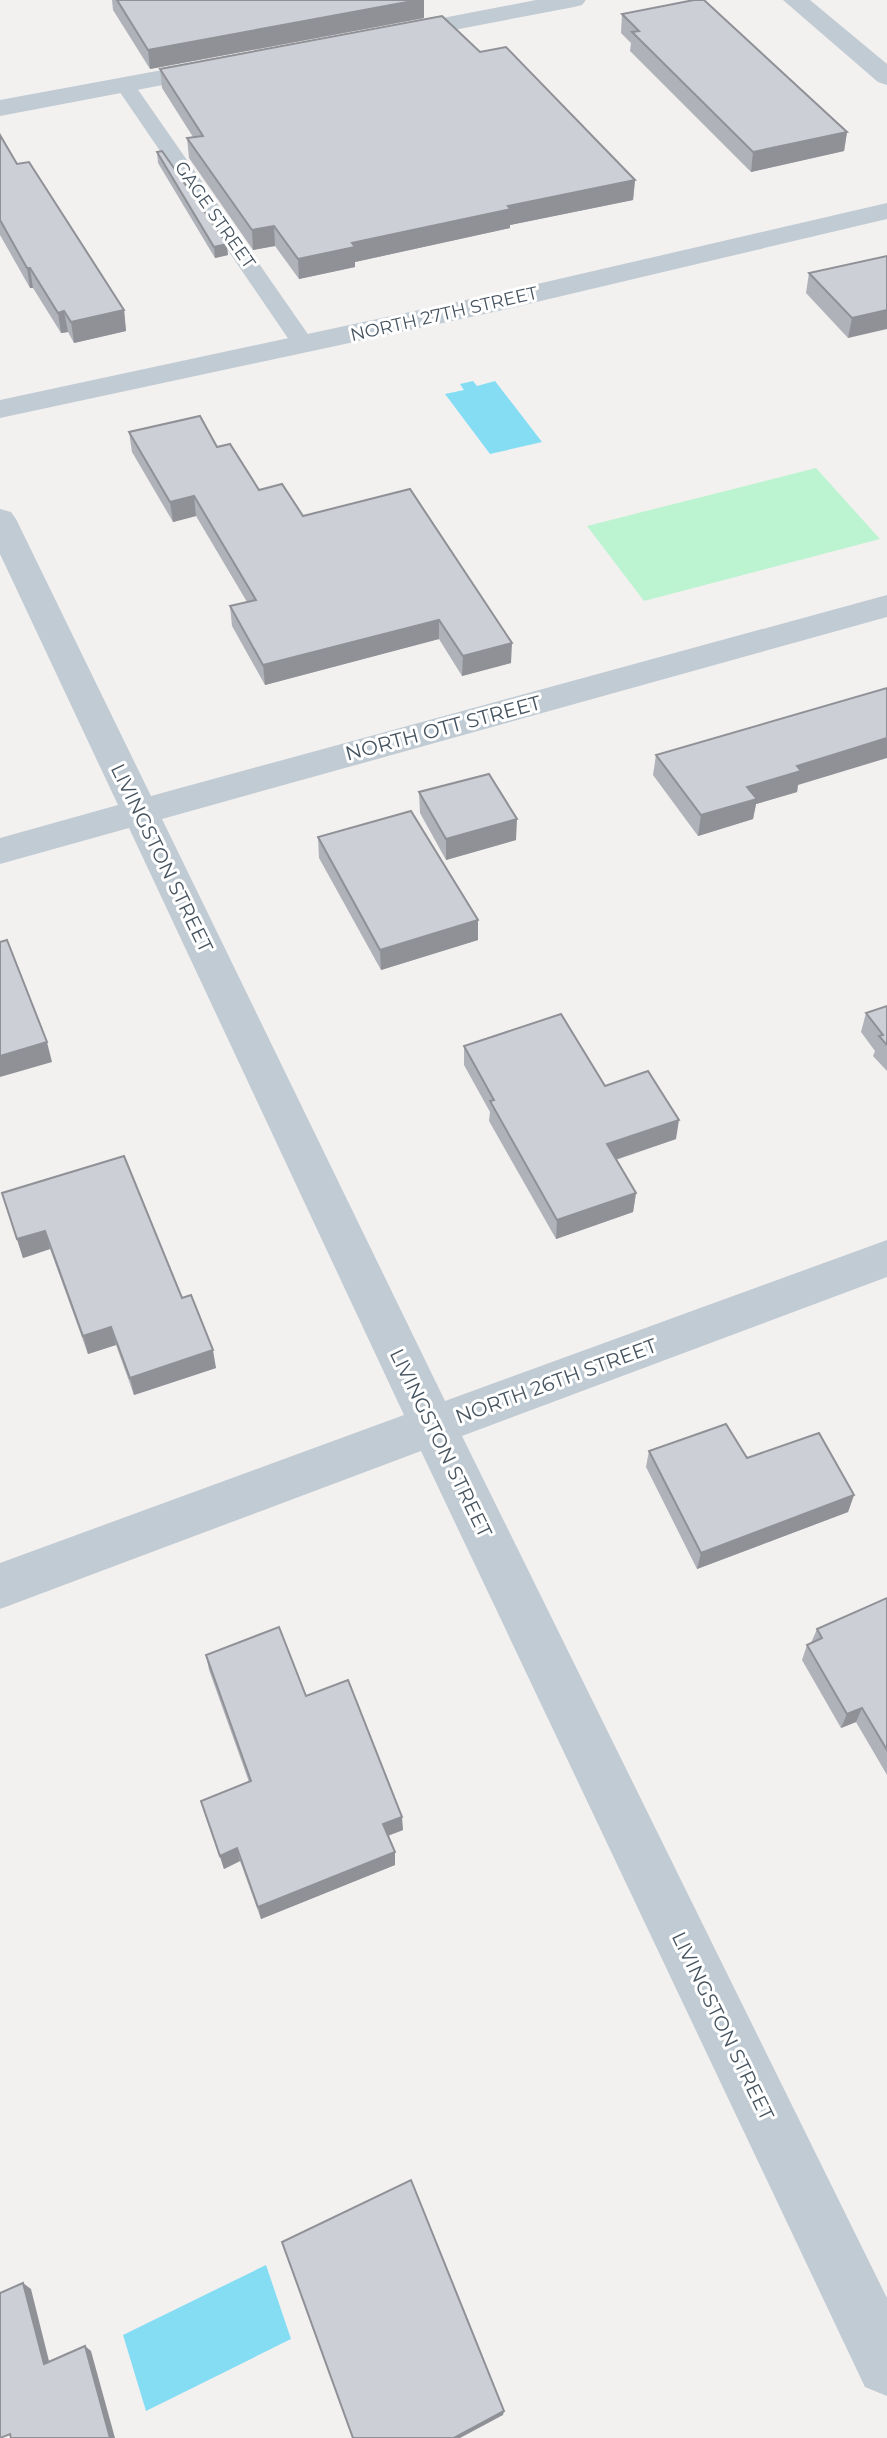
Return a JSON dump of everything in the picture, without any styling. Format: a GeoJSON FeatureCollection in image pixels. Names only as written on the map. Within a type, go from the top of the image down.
{"type":"FeatureCollection","features":[{"type":"Feature","properties":{"kind":"street"},"geometry":{"type":"LineString","coordinates":[[375,38],[574,0]]}},
{"type":"Feature","properties":{"kind":"street"},"geometry":{"type":"LineString","coordinates":[[795,0],[887,77]]}},
{"type":"Feature","properties":{"kind":"street"},"geometry":{"type":"LineString","coordinates":[[0,108],[250,61]]}},
{"type":"Feature","properties":{"kind":"street","name":"NORTH 27TH STREET"},"geometry":{"type":"LineString","coordinates":[[0,409],[304,345],[887,211]]}},
{"type":"Feature","properties":{"kind":"street","name":"LIVINGSTON STREET"},"geometry":{"type":"LineString","coordinates":[[0,519],[433,1426],[887,2365]]}},
{"type":"Feature","properties":{"kind":"street","name":"NORTH OTT STREET"},"geometry":{"type":"LineString","coordinates":[[0,851],[887,606]]}},
{"type":"Feature","properties":{"kind":"street","name":"NORTH 26TH STREET"},"geometry":{"type":"LineString","coordinates":[[0,1586],[887,1258]]}},
{"type":"Feature","properties":{"kind":"lane","name":"GAGE STREET"},"geometry":{"type":"LineString","coordinates":[[125,85],[304,345]]}},
{"type":"Feature","properties":{"kind":"green space"},"geometry":{"type":"Polygon","coordinates":[[[816,468],[880,539],[644,601],[587,526],[816,468]]]}},
{"type":"Feature","properties":{"kind":"water"},"geometry":{"type":"Polygon","coordinates":[[[473,381],[477,386],[495,381],[542,442],[490,454],[445,394],[464,390],[460,384],[473,381]]]}},
{"type":"Feature","properties":{"kind":"water"},"geometry":{"type":"Polygon","coordinates":[[[266,2265],[291,2339],[146,2411],[123,2335],[266,2265]]]}},
{"type":"Feature","properties":{"kind":"building"},"geometry":{"type":"Polygon","coordinates":[[[117,0],[418,0],[148,50],[117,0]]]}},
{"type":"Feature","properties":{"kind":"building"},"geometry":{"type":"Polygon","coordinates":[[[704,0],[847,132],[753,152],[632,32],[639,31],[622,14],[704,0]]]}},
{"type":"Feature","properties":{"kind":"building"},"geometry":{"type":"Polygon","coordinates":[[[442,16],[480,52],[506,47],[635,180],[508,206],[511,209],[352,243],[355,247],[298,259],[274,226],[252,230],[187,138],[203,136],[160,69],[442,16]]]}},
{"type":"Feature","properties":{"kind":"building"},"geometry":{"type":"Polygon","coordinates":[[[0,135],[17,164],[29,162],[124,310],[71,322],[64,311],[58,313],[30,268],[27,268],[0,220],[0,135]]]}},
{"type":"Feature","properties":{"kind":"building"},"geometry":{"type":"Polygon","coordinates":[[[162,151],[227,244],[214,247],[157,152],[162,151]]]}},
{"type":"Feature","properties":{"kind":"building"},"geometry":{"type":"Polygon","coordinates":[[[887,256],[887,310],[852,318],[809,273],[887,256]]]}},
{"type":"Feature","properties":{"kind":"building"},"geometry":{"type":"Polygon","coordinates":[[[200,416],[217,447],[230,444],[259,490],[282,484],[303,516],[410,489],[512,643],[463,656],[439,620],[263,665],[230,606],[256,600],[194,496],[170,502],[129,432],[200,416]]]}},
{"type":"Feature","properties":{"kind":"building"},"geometry":{"type":"Polygon","coordinates":[[[887,688],[887,738],[797,766],[801,771],[747,787],[757,799],[701,815],[656,755],[887,688]]]}},
{"type":"Feature","properties":{"kind":"building"},"geometry":{"type":"Polygon","coordinates":[[[489,774],[517,819],[446,839],[419,792],[489,774]]]}},
{"type":"Feature","properties":{"kind":"building"},"geometry":{"type":"Polygon","coordinates":[[[411,811],[478,920],[380,950],[318,837],[411,811]]]}},
{"type":"Feature","properties":{"kind":"building"},"geometry":{"type":"Polygon","coordinates":[[[7,940],[47,1042],[0,1056],[0,942],[7,940]]]}},
{"type":"Feature","properties":{"kind":"building"},"geometry":{"type":"Polygon","coordinates":[[[887,1006],[887,1045],[866,1013],[887,1006]]]}},
{"type":"Feature","properties":{"kind":"building"},"geometry":{"type":"Polygon","coordinates":[[[561,1014],[605,1086],[648,1071],[679,1120],[607,1144],[636,1193],[557,1220],[490,1101],[494,1100],[464,1046],[561,1014]]]}},
{"type":"Feature","properties":{"kind":"building"},"geometry":{"type":"Polygon","coordinates":[[[124,1156],[182,1298],[191,1295],[213,1350],[130,1378],[111,1327],[83,1336],[45,1231],[17,1239],[2,1193],[124,1156]]]}},
{"type":"Feature","properties":{"kind":"building"},"geometry":{"type":"Polygon","coordinates":[[[726,1424],[747,1458],[819,1433],[854,1495],[701,1553],[649,1451],[726,1424]]]}},
{"type":"Feature","properties":{"kind":"building"},"geometry":{"type":"Polygon","coordinates":[[[887,1598],[887,1750],[862,1708],[847,1714],[807,1645],[822,1638],[817,1629],[887,1598]]]}},
{"type":"Feature","properties":{"kind":"building"},"geometry":{"type":"Polygon","coordinates":[[[279,1627],[306,1696],[348,1680],[402,1817],[383,1824],[395,1852],[258,1907],[237,1848],[220,1856],[201,1801],[251,1781],[206,1655],[279,1627]]]}},
{"type":"Feature","properties":{"kind":"building"},"geometry":{"type":"Polygon","coordinates":[[[411,2180],[504,2411],[454,2438],[353,2438],[282,2242],[411,2180]]]}},
{"type":"Feature","properties":{"kind":"building"},"geometry":{"type":"Polygon","coordinates":[[[23,2283],[44,2364],[85,2346],[110,2438],[11,2438],[10,2434],[0,2438],[0,2293],[23,2283]]]}}]}
